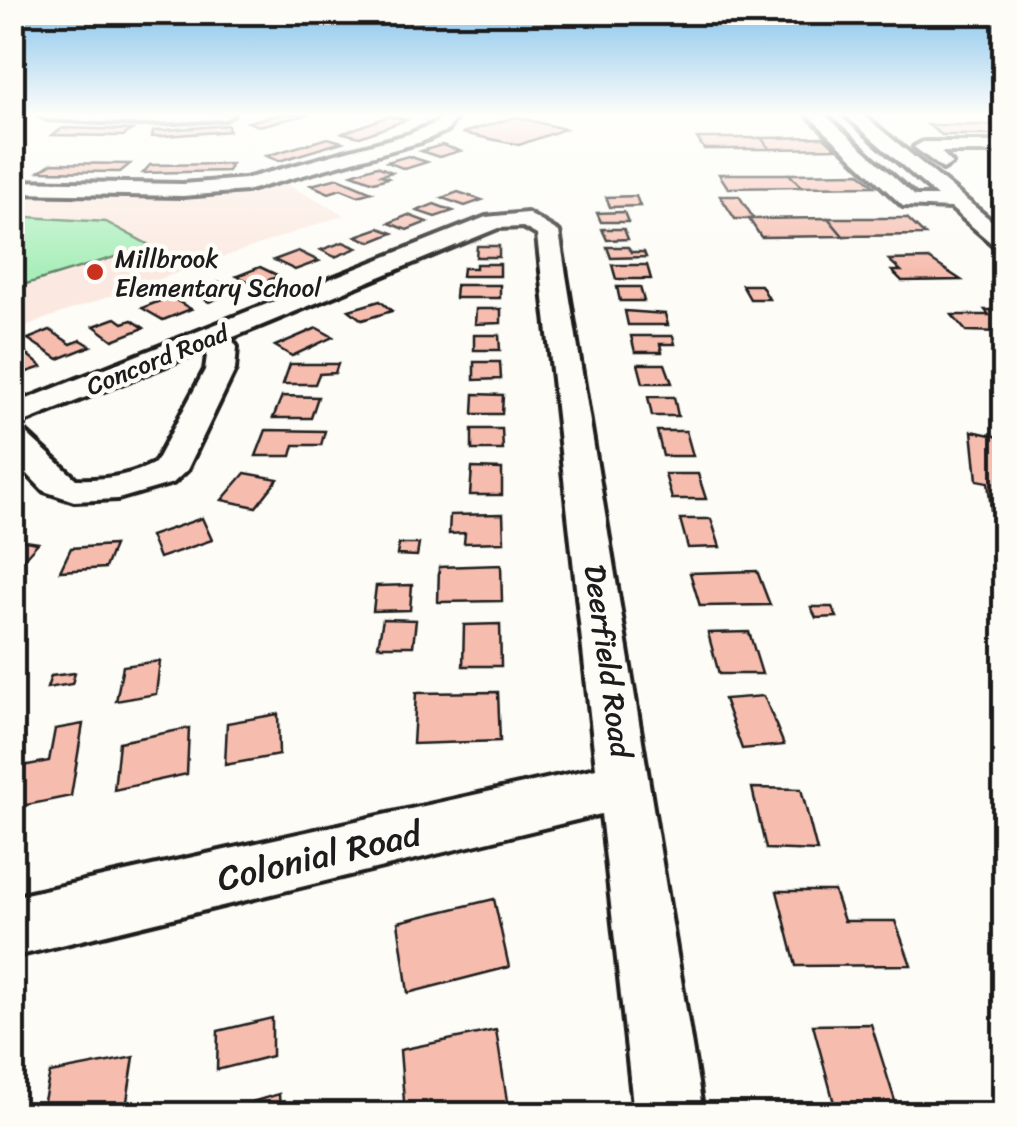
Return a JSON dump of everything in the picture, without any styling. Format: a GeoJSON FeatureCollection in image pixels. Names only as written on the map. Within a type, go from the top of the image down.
{"type":"FeatureCollection","features":[{"type":"Feature","properties":{"kind":"street"},"geometry":{"type":"LineString","coordinates":[[12,187],[183,190],[246,184],[310,167]]}},
{"type":"Feature","properties":{"kind":"street"},"geometry":{"type":"LineString","coordinates":[[872,167],[910,202],[957,202]]}},
{"type":"Feature","properties":{"kind":"street"},"geometry":{"type":"LineString","coordinates":[[915,167],[1004,242]]}},
{"type":"Feature","properties":{"kind":"street","name":"Concord Road"},"geometry":{"type":"LineString","coordinates":[[12,418],[494,222],[527,220]]}},
{"type":"Feature","properties":{"kind":"street","name":"Deerfield Road"},"geometry":{"type":"LineString","coordinates":[[527,220],[541,225],[551,238],[670,1114]]}},
{"type":"Feature","properties":{"kind":"street"},"geometry":{"type":"LineString","coordinates":[[12,438],[64,488],[83,491],[156,480],[169,470],[220,370],[223,347],[214,336]]}},
{"type":"Feature","properties":{"kind":"street","name":"Colonial Road"},"geometry":{"type":"LineString","coordinates":[[12,927],[625,785]]}},
{"type":"Feature","properties":{"kind":"shaded area","name":"Millbrook Elementary School"},"geometry":{"type":"Polygon","coordinates":[[[288,185],[344,215],[13,330],[13,196],[199,198],[288,185]]]}},
{"type":"Feature","properties":{"kind":"green space"},"geometry":{"type":"Polygon","coordinates":[[[13,216],[106,222],[151,246],[13,288],[13,216]]]}},
{"type":"Feature","properties":{"kind":"building"},"geometry":{"type":"Polygon","coordinates":[[[47,167],[127,167],[120,172],[40,171],[47,167]]]}},
{"type":"Feature","properties":{"kind":"building"},"geometry":{"type":"Polygon","coordinates":[[[149,167],[231,167],[228,171],[143,173],[149,167]]]}},
{"type":"Feature","properties":{"kind":"building"},"geometry":{"type":"Polygon","coordinates":[[[375,167],[392,172],[381,175],[388,178],[374,182],[352,174],[375,167]]]}},
{"type":"Feature","properties":{"kind":"building"},"geometry":{"type":"Polygon","coordinates":[[[860,173],[874,186],[801,187],[789,174],[860,173]]]}},
{"type":"Feature","properties":{"kind":"building"},"geometry":{"type":"Polygon","coordinates":[[[719,174],[789,174],[801,187],[728,188],[719,174]]]}},
{"type":"Feature","properties":{"kind":"building"},"geometry":{"type":"Polygon","coordinates":[[[338,178],[372,192],[358,196],[341,189],[329,193],[311,185],[338,178]]]}},
{"type":"Feature","properties":{"kind":"building"},"geometry":{"type":"Polygon","coordinates":[[[458,192],[482,200],[465,206],[442,198],[458,192]]]}},
{"type":"Feature","properties":{"kind":"building"},"geometry":{"type":"Polygon","coordinates":[[[636,196],[640,206],[610,207],[606,197],[636,196]]]}},
{"type":"Feature","properties":{"kind":"building"},"geometry":{"type":"Polygon","coordinates":[[[720,196],[739,196],[754,219],[735,219],[720,196]]]}},
{"type":"Feature","properties":{"kind":"building"},"geometry":{"type":"Polygon","coordinates":[[[434,204],[453,211],[435,217],[417,211],[434,204]]]}},
{"type":"Feature","properties":{"kind":"building"},"geometry":{"type":"Polygon","coordinates":[[[624,212],[628,222],[601,222],[597,213],[624,212]]]}},
{"type":"Feature","properties":{"kind":"building"},"geometry":{"type":"Polygon","coordinates":[[[408,215],[427,222],[407,230],[389,223],[408,215]]]}},
{"type":"Feature","properties":{"kind":"building"},"geometry":{"type":"Polygon","coordinates":[[[828,218],[907,218],[925,235],[843,236],[828,218]]]}},
{"type":"Feature","properties":{"kind":"building"},"geometry":{"type":"Polygon","coordinates":[[[828,218],[843,236],[761,237],[749,219],[828,218]]]}},
{"type":"Feature","properties":{"kind":"building"},"geometry":{"type":"Polygon","coordinates":[[[379,228],[393,233],[371,242],[356,236],[379,228]]]}},
{"type":"Feature","properties":{"kind":"building"},"geometry":{"type":"Polygon","coordinates":[[[602,229],[624,229],[628,239],[607,240],[602,229]]]}},
{"type":"Feature","properties":{"kind":"building"},"geometry":{"type":"Polygon","coordinates":[[[343,242],[357,248],[335,257],[321,250],[343,242]]]}},
{"type":"Feature","properties":{"kind":"building"},"geometry":{"type":"Polygon","coordinates":[[[477,246],[499,246],[499,257],[476,257],[477,246]]]}},
{"type":"Feature","properties":{"kind":"building"},"geometry":{"type":"Polygon","coordinates":[[[607,247],[628,247],[631,252],[644,252],[646,257],[611,258],[607,247]]]}},
{"type":"Feature","properties":{"kind":"building"},"geometry":{"type":"Polygon","coordinates":[[[298,251],[319,261],[295,270],[274,260],[298,251]]]}},
{"type":"Feature","properties":{"kind":"building"},"geometry":{"type":"Polygon","coordinates":[[[929,259],[961,280],[902,281],[892,271],[901,271],[889,260],[929,259]]]}},
{"type":"Feature","properties":{"kind":"building"},"geometry":{"type":"Polygon","coordinates":[[[476,264],[500,264],[500,276],[462,276],[463,268],[476,268],[476,264]]]}},
{"type":"Feature","properties":{"kind":"building"},"geometry":{"type":"Polygon","coordinates":[[[612,265],[647,265],[651,279],[616,279],[612,265]]]}},
{"type":"Feature","properties":{"kind":"building"},"geometry":{"type":"Polygon","coordinates":[[[260,267],[279,276],[256,285],[237,276],[260,267]]]}},
{"type":"Feature","properties":{"kind":"building"},"geometry":{"type":"Polygon","coordinates":[[[220,282],[237,291],[209,302],[191,293],[220,282]]]}},
{"type":"Feature","properties":{"kind":"building"},"geometry":{"type":"Polygon","coordinates":[[[456,285],[500,285],[500,298],[455,298],[456,285]]]}},
{"type":"Feature","properties":{"kind":"building"},"geometry":{"type":"Polygon","coordinates":[[[742,285],[761,285],[769,299],[750,299],[742,285]]]}},
{"type":"Feature","properties":{"kind":"building"},"geometry":{"type":"Polygon","coordinates":[[[617,287],[640,287],[644,301],[620,301],[617,287]]]}},
{"type":"Feature","properties":{"kind":"building"},"geometry":{"type":"Polygon","coordinates":[[[170,297],[191,309],[163,320],[142,308],[170,297]]]}},
{"type":"Feature","properties":{"kind":"building"},"geometry":{"type":"Polygon","coordinates":[[[380,301],[392,311],[362,320],[349,310],[380,301]]]}},
{"type":"Feature","properties":{"kind":"building"},"geometry":{"type":"Polygon","coordinates":[[[476,309],[501,309],[501,323],[475,324],[476,309]]]}},
{"type":"Feature","properties":{"kind":"building"},"geometry":{"type":"Polygon","coordinates":[[[985,310],[1004,310],[1004,332],[966,331],[952,315],[989,315],[985,310]]]}},
{"type":"Feature","properties":{"kind":"building"},"geometry":{"type":"Polygon","coordinates":[[[625,311],[665,314],[668,325],[628,325],[625,311]]]}},
{"type":"Feature","properties":{"kind":"building"},"geometry":{"type":"Polygon","coordinates":[[[116,318],[123,323],[132,320],[144,328],[113,340],[94,326],[116,318]]]}},
{"type":"Feature","properties":{"kind":"building"},"geometry":{"type":"Polygon","coordinates":[[[317,328],[333,337],[292,356],[275,346],[317,328]]]}},
{"type":"Feature","properties":{"kind":"building"},"geometry":{"type":"Polygon","coordinates":[[[50,330],[71,344],[81,340],[91,346],[58,359],[28,339],[50,330]]]}},
{"type":"Feature","properties":{"kind":"building"},"geometry":{"type":"Polygon","coordinates":[[[474,335],[499,335],[500,350],[474,350],[474,335]]]}},
{"type":"Feature","properties":{"kind":"building"},"geometry":{"type":"Polygon","coordinates":[[[631,336],[673,336],[675,344],[660,344],[662,352],[635,352],[631,336]]]}},
{"type":"Feature","properties":{"kind":"building"},"geometry":{"type":"Polygon","coordinates":[[[22,350],[42,367],[12,377],[12,354],[22,350]]]}},
{"type":"Feature","properties":{"kind":"building"},"geometry":{"type":"Polygon","coordinates":[[[474,362],[500,362],[501,379],[474,380],[474,362]]]}},
{"type":"Feature","properties":{"kind":"building"},"geometry":{"type":"Polygon","coordinates":[[[290,364],[338,364],[335,373],[319,374],[315,384],[283,384],[290,364]]]}},
{"type":"Feature","properties":{"kind":"building"},"geometry":{"type":"Polygon","coordinates":[[[638,364],[665,364],[672,383],[643,383],[638,364]]]}},
{"type":"Feature","properties":{"kind":"building"},"geometry":{"type":"Polygon","coordinates":[[[474,394],[503,395],[502,414],[473,414],[474,394]]]}},
{"type":"Feature","properties":{"kind":"building"},"geometry":{"type":"Polygon","coordinates":[[[282,396],[318,397],[311,418],[273,418],[282,396]]]}},
{"type":"Feature","properties":{"kind":"building"},"geometry":{"type":"Polygon","coordinates":[[[648,397],[674,397],[678,416],[652,416],[648,397]]]}},
{"type":"Feature","properties":{"kind":"building"},"geometry":{"type":"Polygon","coordinates":[[[472,429],[502,429],[503,450],[472,450],[472,429]]]}},
{"type":"Feature","properties":{"kind":"building"},"geometry":{"type":"Polygon","coordinates":[[[266,430],[325,431],[321,445],[294,445],[291,456],[256,456],[266,430]]]}},
{"type":"Feature","properties":{"kind":"building"},"geometry":{"type":"Polygon","coordinates":[[[657,431],[686,431],[693,456],[663,456],[657,431]]]}},
{"type":"Feature","properties":{"kind":"building"},"geometry":{"type":"Polygon","coordinates":[[[972,431],[1004,438],[1004,627],[988,482],[977,480],[972,431]]]}},
{"type":"Feature","properties":{"kind":"building"},"geometry":{"type":"Polygon","coordinates":[[[472,468],[502,469],[502,495],[470,495],[472,468]]]}},
{"type":"Feature","properties":{"kind":"building"},"geometry":{"type":"Polygon","coordinates":[[[245,473],[278,479],[256,507],[222,500],[245,473]]]}},
{"type":"Feature","properties":{"kind":"building"},"geometry":{"type":"Polygon","coordinates":[[[665,474],[698,474],[706,499],[672,499],[665,474]]]}},
{"type":"Feature","properties":{"kind":"building"},"geometry":{"type":"Polygon","coordinates":[[[503,514],[504,542],[464,543],[465,533],[449,534],[450,515],[503,514]]]}},
{"type":"Feature","properties":{"kind":"building"},"geometry":{"type":"Polygon","coordinates":[[[202,518],[212,540],[159,558],[150,536],[202,518]]]}},
{"type":"Feature","properties":{"kind":"building"},"geometry":{"type":"Polygon","coordinates":[[[680,519],[711,519],[720,547],[688,548],[680,519]]]}},
{"type":"Feature","properties":{"kind":"building"},"geometry":{"type":"Polygon","coordinates":[[[12,539],[38,543],[15,568],[12,568],[12,539]]]}},
{"type":"Feature","properties":{"kind":"building"},"geometry":{"type":"Polygon","coordinates":[[[399,544],[419,544],[417,556],[397,555],[399,544]]]}},
{"type":"Feature","properties":{"kind":"building"},"geometry":{"type":"Polygon","coordinates":[[[114,545],[105,568],[60,571],[71,548],[114,545]]]}},
{"type":"Feature","properties":{"kind":"building"},"geometry":{"type":"Polygon","coordinates":[[[501,565],[502,601],[438,602],[439,567],[501,565]]]}},
{"type":"Feature","properties":{"kind":"building"},"geometry":{"type":"Polygon","coordinates":[[[757,571],[770,605],[700,606],[690,573],[757,571]]]}},
{"type":"Feature","properties":{"kind":"building"},"geometry":{"type":"Polygon","coordinates":[[[412,585],[410,610],[373,611],[376,586],[412,585]]]}},
{"type":"Feature","properties":{"kind":"building"},"geometry":{"type":"Polygon","coordinates":[[[811,607],[832,607],[837,617],[816,618],[811,607]]]}},
{"type":"Feature","properties":{"kind":"building"},"geometry":{"type":"Polygon","coordinates":[[[383,619],[416,620],[413,646],[378,646],[383,619]]]}},
{"type":"Feature","properties":{"kind":"building"},"geometry":{"type":"Polygon","coordinates":[[[500,624],[501,666],[463,666],[464,625],[500,624]]]}},
{"type":"Feature","properties":{"kind":"building"},"geometry":{"type":"Polygon","coordinates":[[[749,632],[762,674],[719,674],[708,633],[749,632]]]}},
{"type":"Feature","properties":{"kind":"building"},"geometry":{"type":"Polygon","coordinates":[[[160,661],[156,694],[116,701],[123,666],[160,661]]]}},
{"type":"Feature","properties":{"kind":"building"},"geometry":{"type":"Polygon","coordinates":[[[75,673],[72,684],[47,688],[51,676],[75,673]]]}},
{"type":"Feature","properties":{"kind":"building"},"geometry":{"type":"Polygon","coordinates":[[[498,692],[500,741],[413,744],[416,693],[498,692]]]}},
{"type":"Feature","properties":{"kind":"building"},"geometry":{"type":"Polygon","coordinates":[[[764,696],[784,745],[742,749],[724,699],[764,696]]]}},
{"type":"Feature","properties":{"kind":"building"},"geometry":{"type":"Polygon","coordinates":[[[278,714],[279,755],[225,765],[227,723],[278,714]]]}},
{"type":"Feature","properties":{"kind":"building"},"geometry":{"type":"Polygon","coordinates":[[[83,724],[71,796],[12,808],[17,767],[49,761],[55,729],[83,724]]]}},
{"type":"Feature","properties":{"kind":"building"},"geometry":{"type":"Polygon","coordinates":[[[189,728],[187,774],[114,790],[119,742],[189,728]]]}},
{"type":"Feature","properties":{"kind":"building"},"geometry":{"type":"Polygon","coordinates":[[[752,788],[801,789],[817,851],[766,849],[752,788]]]}},
{"type":"Feature","properties":{"kind":"building"},"geometry":{"type":"Polygon","coordinates":[[[777,891],[834,891],[844,921],[895,921],[911,965],[796,966],[777,891]]]}},
{"type":"Feature","properties":{"kind":"building"},"geometry":{"type":"Polygon","coordinates":[[[494,899],[509,967],[408,993],[398,922],[494,899]]]}},
{"type":"Feature","properties":{"kind":"building"},"geometry":{"type":"Polygon","coordinates":[[[272,1018],[272,1056],[217,1070],[218,1031],[272,1018]]]}},
{"type":"Feature","properties":{"kind":"building"},"geometry":{"type":"Polygon","coordinates":[[[871,1024],[899,1114],[837,1114],[813,1025],[871,1024]]]}},
{"type":"Feature","properties":{"kind":"building"},"geometry":{"type":"Polygon","coordinates":[[[496,1030],[509,1114],[405,1114],[400,1050],[496,1030]]]}},
{"type":"Feature","properties":{"kind":"building"},"geometry":{"type":"Polygon","coordinates":[[[134,1057],[125,1114],[41,1114],[50,1073],[134,1057]]]}},
{"type":"Feature","properties":{"kind":"building"},"geometry":{"type":"Polygon","coordinates":[[[279,1094],[280,1114],[218,1114],[218,1112],[279,1094]]]}},
{"type":"Feature","properties":{"kind":"place","name":"Millbrook Elementary School"},"geometry":{"type":"Point","coordinates":[95,272]}}]}
